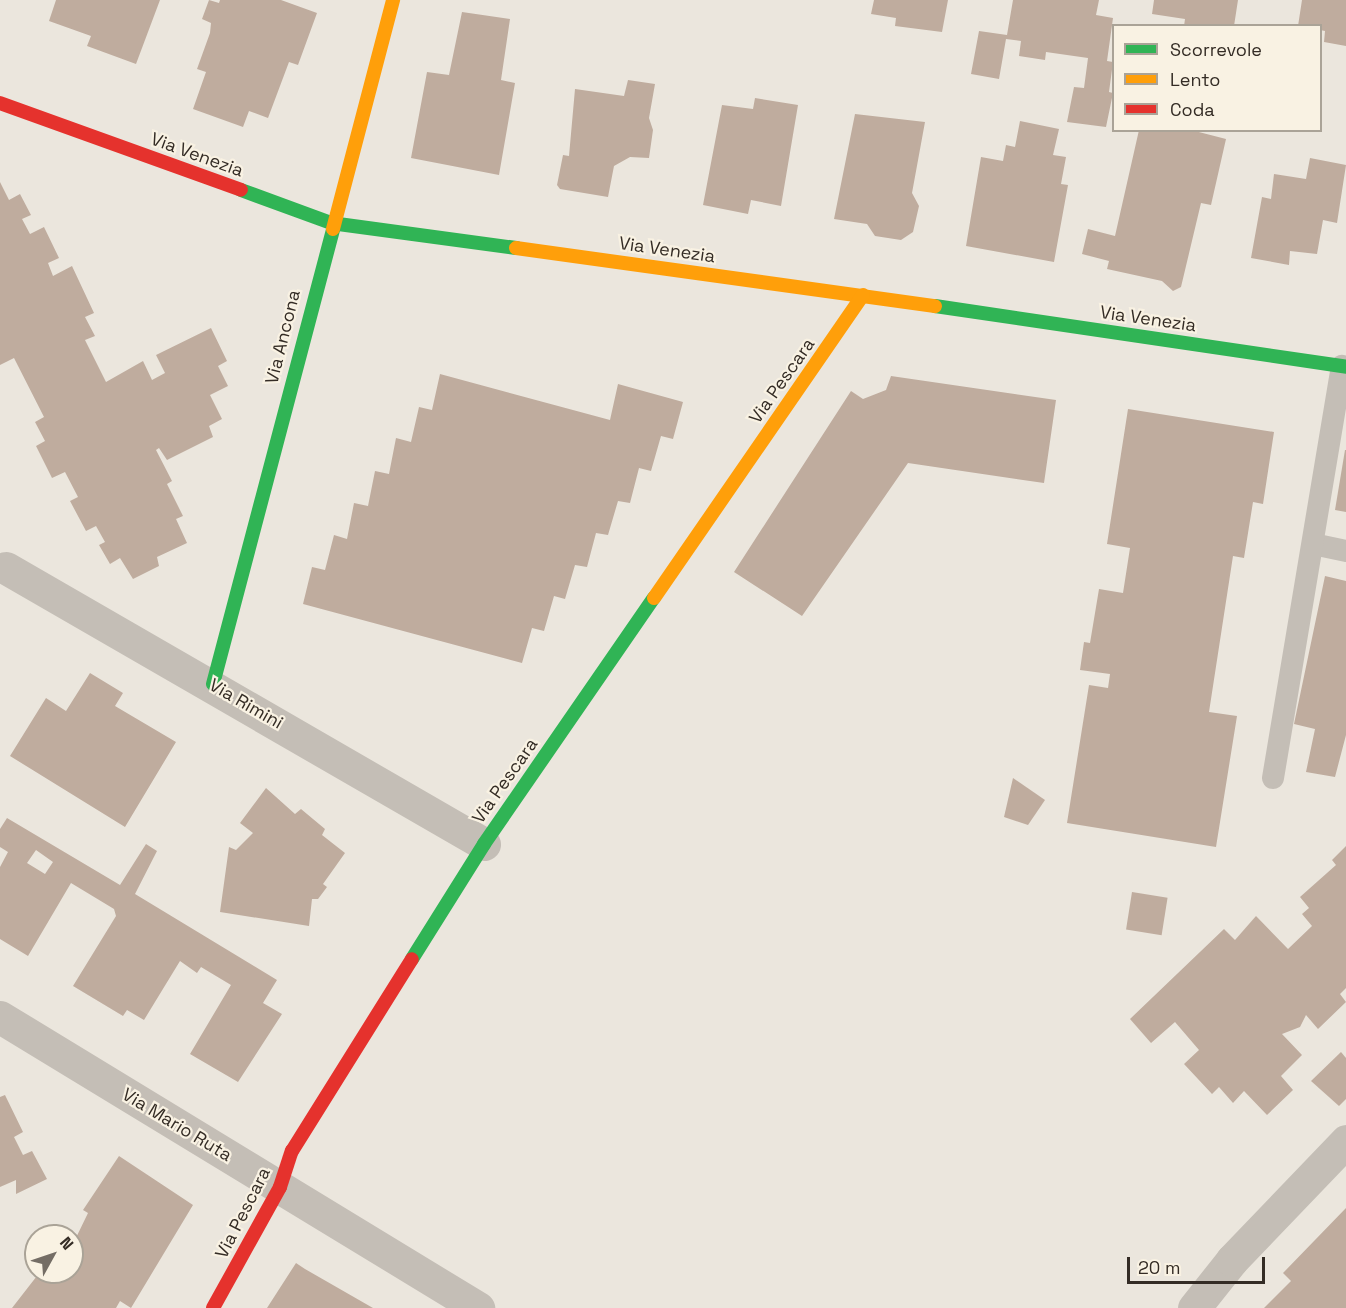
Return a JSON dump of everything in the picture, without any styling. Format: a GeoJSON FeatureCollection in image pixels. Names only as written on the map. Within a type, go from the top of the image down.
{"type":"FeatureCollection","features":[{"type":"Feature","properties":{"kind":"street","name":"Via Ancona"},"geometry":{"type":"LineString","coordinates":[[213,684],[331,223],[393,0]]}},
{"type":"Feature","properties":{"kind":"street","name":"Via Venezia"},"geometry":{"type":"LineString","coordinates":[[0,103],[331,223],[863,295],[1344,366]]}},
{"type":"Feature","properties":{"kind":"street","name":"Via Pescara"},"geometry":{"type":"LineString","coordinates":[[213,1308],[280,1187],[292,1151],[483,844],[863,295]]}},
{"type":"Feature","properties":{"kind":"street","name":"Via Rimini"},"geometry":{"type":"LineString","coordinates":[[6,568],[213,684],[483,844]]}},
{"type":"Feature","properties":{"kind":"street","name":"Via Mario Ruta"},"geometry":{"type":"LineString","coordinates":[[0,1017],[478,1308]]}},
{"type":"Feature","properties":{"kind":"street"},"geometry":{"type":"LineString","coordinates":[[1194,1308],[1232,1260],[1346,1141]]}},
{"type":"Feature","properties":{"kind":"lane"},"geometry":{"type":"LineString","coordinates":[[1274,778],[1344,366]]}},
{"type":"Feature","properties":{"kind":"lane"},"geometry":{"type":"LineString","coordinates":[[1312,544],[1346,551]]}},
{"type":"Feature","properties":{"kind":"building"},"geometry":{"type":"Polygon","coordinates":[[[56,0],[160,0],[136,64],[87,46],[91,36],[49,21],[56,0]]]}},
{"type":"Feature","properties":{"kind":"building"},"geometry":{"type":"Polygon","coordinates":[[[209,0],[219,3],[220,0],[281,0],[317,13],[298,65],[289,62],[268,118],[249,111],[243,127],[193,109],[206,72],[197,69],[210,33],[211,23],[202,19],[209,0]]]}},
{"type":"Feature","properties":{"kind":"building"},"geometry":{"type":"Polygon","coordinates":[[[874,0],[948,0],[942,32],[895,26],[896,18],[871,14],[874,0]]]}},
{"type":"Feature","properties":{"kind":"building"},"geometry":{"type":"Polygon","coordinates":[[[1013,0],[1099,0],[1096,15],[1113,18],[1107,61],[1112,62],[1109,92],[1112,93],[1112,98],[1106,127],[1067,122],[1074,87],[1084,88],[1088,58],[1046,52],[1045,60],[1019,56],[1021,41],[1006,39],[999,79],[971,74],[979,31],[1007,35],[1013,0]]]}},
{"type":"Feature","properties":{"kind":"building"},"geometry":{"type":"Polygon","coordinates":[[[1154,0],[1238,0],[1234,24],[1184,24],[1185,19],[1152,14],[1154,0]]]}},
{"type":"Feature","properties":{"kind":"building"},"geometry":{"type":"Polygon","coordinates":[[[1302,0],[1346,0],[1346,46],[1324,42],[1325,31],[1322,30],[1322,24],[1298,24],[1302,0]]]}},
{"type":"Feature","properties":{"kind":"building"},"geometry":{"type":"Polygon","coordinates":[[[462,12],[510,19],[501,80],[515,83],[499,175],[411,158],[427,72],[449,75],[462,12]]]}},
{"type":"Feature","properties":{"kind":"building"},"geometry":{"type":"Polygon","coordinates":[[[628,80],[655,84],[649,118],[653,130],[649,158],[630,157],[614,166],[608,197],[560,189],[557,185],[563,155],[569,156],[575,89],[624,96],[628,80]]]}},
{"type":"Feature","properties":{"kind":"building"},"geometry":{"type":"Polygon","coordinates":[[[755,98],[798,105],[781,206],[751,200],[748,214],[703,205],[722,105],[753,109],[755,98]]]}},
{"type":"Feature","properties":{"kind":"building"},"geometry":{"type":"Polygon","coordinates":[[[855,114],[925,122],[912,193],[919,206],[913,232],[901,240],[875,236],[867,224],[834,219],[855,114]]]}},
{"type":"Feature","properties":{"kind":"building"},"geometry":{"type":"Polygon","coordinates":[[[1020,121],[1059,129],[1053,155],[1066,157],[1061,184],[1068,185],[1054,262],[966,246],[981,157],[1003,161],[1006,145],[1015,147],[1020,121]]]}},
{"type":"Feature","properties":{"kind":"building"},"geometry":{"type":"Polygon","coordinates":[[[1139,132],[1199,132],[1226,139],[1211,205],[1201,203],[1181,287],[1173,291],[1162,281],[1107,269],[1109,261],[1082,254],[1088,229],[1115,236],[1139,132]]]}},
{"type":"Feature","properties":{"kind":"building"},"geometry":{"type":"Polygon","coordinates":[[[1310,158],[1346,165],[1337,223],[1323,220],[1317,254],[1290,251],[1289,265],[1251,258],[1262,197],[1271,199],[1274,174],[1306,179],[1310,158]]]}},
{"type":"Feature","properties":{"kind":"building"},"geometry":{"type":"Polygon","coordinates":[[[0,182],[9,200],[20,194],[31,215],[22,219],[30,234],[44,227],[59,258],[48,263],[53,276],[72,266],[94,313],[85,317],[95,336],[85,340],[106,382],[143,361],[152,380],[165,373],[156,355],[211,328],[227,361],[218,366],[228,386],[210,395],[222,419],[209,426],[213,437],[167,460],[159,448],[156,450],[172,481],[167,484],[183,516],[176,519],[187,543],[157,557],[159,566],[133,579],[120,558],[110,564],[99,545],[105,542],[96,526],[86,531],[70,501],[78,497],[65,472],[52,478],[36,446],[45,441],[35,422],[44,417],[14,358],[0,365],[0,182]]]}},
{"type":"Feature","properties":{"kind":"building"},"geometry":{"type":"Polygon","coordinates":[[[440,374],[610,420],[618,384],[683,402],[673,439],[661,436],[651,471],[639,468],[630,503],[618,501],[608,535],[596,533],[587,567],[575,565],[565,599],[554,596],[544,631],[532,628],[522,663],[303,604],[312,567],[325,570],[334,535],[347,539],[354,503],[368,506],[375,471],[389,474],[396,438],[411,442],[419,407],[432,410],[440,374]]]}},
{"type":"Feature","properties":{"kind":"building"},"geometry":{"type":"Polygon","coordinates":[[[891,376],[1056,400],[1044,483],[908,463],[802,616],[734,572],[851,391],[863,399],[886,390],[891,376]]]}},
{"type":"Feature","properties":{"kind":"building"},"geometry":{"type":"Polygon","coordinates":[[[1128,409],[1274,432],[1263,504],[1253,502],[1244,558],[1233,556],[1209,712],[1237,716],[1216,847],[1067,823],[1089,685],[1108,688],[1110,674],[1080,670],[1084,642],[1090,643],[1099,589],[1123,593],[1130,548],[1107,544],[1128,409]]]}},
{"type":"Feature","properties":{"kind":"building"},"geometry":{"type":"Polygon","coordinates":[[[1346,450],[1346,512],[1335,510],[1346,450]]]}},
{"type":"Feature","properties":{"kind":"building"},"geometry":{"type":"Polygon","coordinates":[[[1325,576],[1346,581],[1346,735],[1335,777],[1306,772],[1315,729],[1294,724],[1325,576]]]}},
{"type":"Feature","properties":{"kind":"building"},"geometry":{"type":"Polygon","coordinates":[[[90,673],[123,693],[115,706],[176,742],[125,827],[10,756],[46,698],[66,711],[90,673]]]}},
{"type":"Feature","properties":{"kind":"building"},"geometry":{"type":"Polygon","coordinates":[[[1013,778],[1045,800],[1028,825],[1004,817],[1013,778]]]}},
{"type":"Feature","properties":{"kind":"building"},"geometry":{"type":"Polygon","coordinates":[[[266,788],[295,814],[301,809],[325,829],[322,835],[345,853],[323,884],[327,887],[318,899],[312,899],[309,926],[220,912],[229,847],[236,850],[253,833],[240,823],[266,788]]]}},
{"type":"Feature","properties":{"kind":"building"},"geometry":{"type":"Polygon","coordinates":[[[7,818],[120,885],[146,844],[157,851],[135,894],[277,980],[263,1003],[282,1014],[238,1082],[190,1054],[231,985],[201,967],[197,973],[180,961],[144,1020],[127,1010],[123,1016],[73,986],[116,916],[114,909],[71,883],[28,956],[0,939],[0,867],[8,852],[0,847],[0,829],[7,818]],[[36,850],[27,863],[45,874],[53,862],[36,850]]]}},
{"type":"Feature","properties":{"kind":"building"},"geometry":{"type":"Polygon","coordinates":[[[1346,846],[1346,988],[1340,994],[1346,1002],[1318,1029],[1306,1015],[1300,1027],[1282,1034],[1302,1055],[1281,1076],[1293,1090],[1267,1115],[1244,1091],[1233,1103],[1219,1087],[1212,1094],[1184,1064],[1199,1050],[1175,1022],[1151,1043],[1130,1019],[1224,929],[1235,940],[1256,916],[1288,949],[1312,926],[1302,914],[1309,908],[1300,897],[1336,865],[1332,860],[1346,846]]]}},
{"type":"Feature","properties":{"kind":"building"},"geometry":{"type":"Polygon","coordinates":[[[1132,892],[1168,898],[1162,935],[1126,930],[1132,892]]]}},
{"type":"Feature","properties":{"kind":"building"},"geometry":{"type":"Polygon","coordinates":[[[1341,1052],[1346,1058],[1346,1099],[1339,1106],[1311,1081],[1341,1052]]]}},
{"type":"Feature","properties":{"kind":"building"},"geometry":{"type":"Polygon","coordinates":[[[5,1095],[23,1132],[14,1137],[23,1155],[32,1151],[47,1179],[16,1194],[16,1180],[0,1187],[0,1097],[5,1095]]]}},
{"type":"Feature","properties":{"kind":"building"},"geometry":{"type":"Polygon","coordinates":[[[119,1156],[193,1205],[131,1308],[120,1301],[116,1308],[12,1308],[31,1284],[84,1284],[83,1224],[88,1213],[83,1210],[119,1156]]]}},
{"type":"Feature","properties":{"kind":"building"},"geometry":{"type":"Polygon","coordinates":[[[1346,1208],[1346,1308],[1264,1308],[1291,1281],[1283,1273],[1346,1208]]]}},
{"type":"Feature","properties":{"kind":"building"},"geometry":{"type":"Polygon","coordinates":[[[296,1263],[305,1269],[373,1308],[267,1308],[296,1263]]]}},
{"type":"Feature","properties":{"kind":"traffic: fast"},"geometry":{"type":"LineString","coordinates":[[241,190],[331,223],[516,248]]}},
{"type":"Feature","properties":{"kind":"traffic: fast"},"geometry":{"type":"LineString","coordinates":[[213,684],[333,229]]}},
{"type":"Feature","properties":{"kind":"traffic: fast"},"geometry":{"type":"LineString","coordinates":[[935,306],[1346,367]]}},
{"type":"Feature","properties":{"kind":"traffic: fast"},"geometry":{"type":"LineString","coordinates":[[412,959],[484,844],[654,598]]}},
{"type":"Feature","properties":{"kind":"traffic: slow"},"geometry":{"type":"LineString","coordinates":[[333,229],[393,0]]}},
{"type":"Feature","properties":{"kind":"traffic: slow"},"geometry":{"type":"LineString","coordinates":[[516,248],[935,306]]}},
{"type":"Feature","properties":{"kind":"traffic: slow"},"geometry":{"type":"LineString","coordinates":[[654,598],[863,295]]}},
{"type":"Feature","properties":{"kind":"traffic: jam"},"geometry":{"type":"LineString","coordinates":[[0,103],[241,190]]}},
{"type":"Feature","properties":{"kind":"traffic: jam"},"geometry":{"type":"LineString","coordinates":[[213,1308],[280,1187],[292,1151],[412,959]]}}]}
